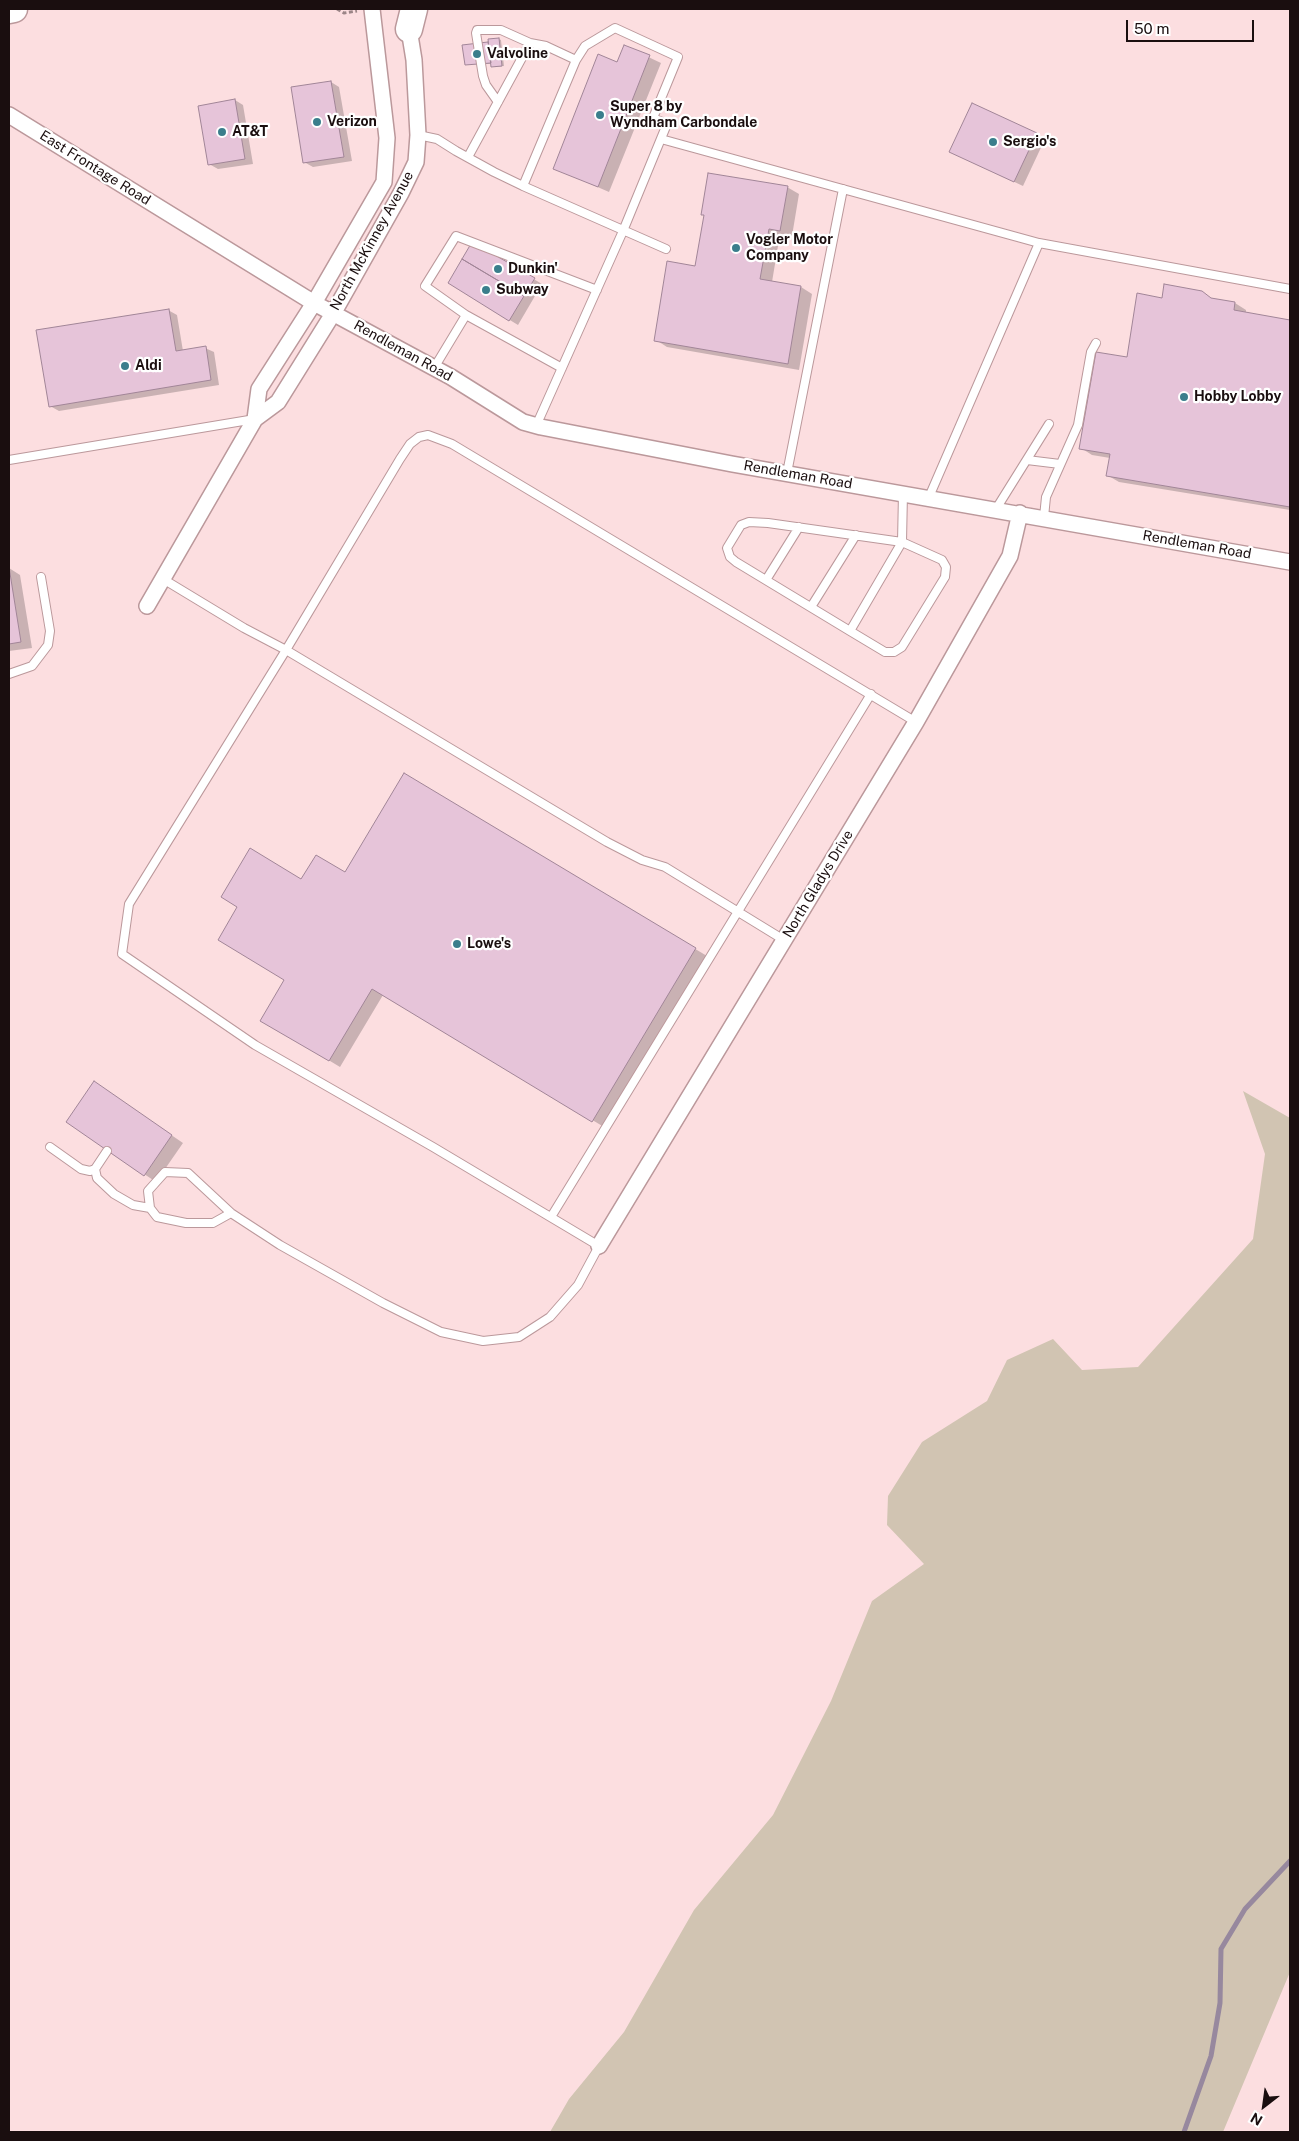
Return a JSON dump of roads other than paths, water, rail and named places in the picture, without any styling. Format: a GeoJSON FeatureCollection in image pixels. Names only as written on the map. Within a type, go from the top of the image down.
{"type":"FeatureCollection","features":[{"type":"Feature","properties":{"kind":"highway"},"geometry":{"type":"LineString","coordinates":[[9,10],[14,9]]}},
{"type":"Feature","properties":{"kind":"street","name":"North McKinney Avenue"},"geometry":{"type":"LineString","coordinates":[[147,606],[255,419],[259,390],[314,303],[384,182],[387,138],[372,9]]}},
{"type":"Feature","properties":{"kind":"street","name":"North McKinney Avenue"},"geometry":{"type":"LineString","coordinates":[[255,419],[278,402],[334,312],[401,193],[416,162],[418,135],[410,15]]}},
{"type":"Feature","properties":{"kind":"street","name":"East Frontage Road"},"geometry":{"type":"LineString","coordinates":[[9,114],[314,303]]}},
{"type":"Feature","properties":{"kind":"street","name":"Rendleman Road"},"geometry":{"type":"LineString","coordinates":[[314,303],[334,312],[434,368],[523,422],[536,426],[787,473],[1290,562]]}},
{"type":"Feature","properties":{"kind":"street","name":"North Gladys Drive"},"geometry":{"type":"LineString","coordinates":[[599,1246],[916,722],[1010,556],[1020,513]]}},
{"type":"Feature","properties":{"kind":"lane"},"geometry":{"type":"LineString","coordinates":[[523,186],[576,60],[585,46],[615,28],[678,57],[653,118],[668,124],[623,231],[536,426]]}},
{"type":"Feature","properties":{"kind":"lane"},"geometry":{"type":"LineString","coordinates":[[498,102],[486,85],[483,76],[477,30],[502,30],[530,43],[546,46],[576,60]]}},
{"type":"Feature","properties":{"kind":"lane"},"geometry":{"type":"LineString","coordinates":[[468,158],[530,43]]}},
{"type":"Feature","properties":{"kind":"lane"},"geometry":{"type":"LineString","coordinates":[[418,135],[437,139],[468,158],[523,186],[666,249]]}},
{"type":"Feature","properties":{"kind":"lane"},"geometry":{"type":"LineString","coordinates":[[661,139],[1038,243],[1290,289]]}},
{"type":"Feature","properties":{"kind":"lane"},"geometry":{"type":"LineString","coordinates":[[787,473],[843,189]]}},
{"type":"Feature","properties":{"kind":"lane"},"geometry":{"type":"LineString","coordinates":[[562,368],[466,315],[425,286],[456,236],[597,290]]}},
{"type":"Feature","properties":{"kind":"lane"},"geometry":{"type":"LineString","coordinates":[[929,497],[1038,243]]}},
{"type":"Feature","properties":{"kind":"lane"},"geometry":{"type":"LineString","coordinates":[[434,368],[466,315]]}},
{"type":"Feature","properties":{"kind":"lane"},"geometry":{"type":"LineString","coordinates":[[1044,517],[1046,497],[1078,425],[1091,352],[1096,343]]}},
{"type":"Feature","properties":{"kind":"lane"},"geometry":{"type":"LineString","coordinates":[[9,460],[255,419]]}},
{"type":"Feature","properties":{"kind":"lane"},"geometry":{"type":"LineString","coordinates":[[996,509],[1049,424]]}},
{"type":"Feature","properties":{"kind":"lane"},"geometry":{"type":"LineString","coordinates":[[231,1212],[214,1223],[186,1223],[157,1217],[150,1208],[148,1191],[165,1172],[188,1173],[231,1212],[280,1245],[383,1303],[441,1332],[483,1342],[520,1337],[550,1317],[578,1285],[599,1246],[433,1146],[255,1045],[122,954],[129,904],[286,650],[400,458],[410,444],[419,437],[428,435],[452,444],[916,722]]}},
{"type":"Feature","properties":{"kind":"lane"},"geometry":{"type":"LineString","coordinates":[[1027,460],[1060,464]]}},
{"type":"Feature","properties":{"kind":"lane"},"geometry":{"type":"LineString","coordinates":[[850,631],[902,542],[903,493]]}},
{"type":"Feature","properties":{"kind":"lane"},"geometry":{"type":"LineString","coordinates":[[749,522],[856,535],[902,542],[942,560],[946,567],[945,576],[902,646],[894,652],[885,652],[766,580],[730,557],[727,548],[741,525],[749,522]]}},
{"type":"Feature","properties":{"kind":"lane"},"geometry":{"type":"LineString","coordinates":[[766,580],[799,527]]}},
{"type":"Feature","properties":{"kind":"lane"},"geometry":{"type":"LineString","coordinates":[[811,607],[856,535]]}},
{"type":"Feature","properties":{"kind":"lane"},"geometry":{"type":"LineString","coordinates":[[9,674],[32,666],[48,645],[50,631],[41,577]]}},
{"type":"Feature","properties":{"kind":"lane"},"geometry":{"type":"LineString","coordinates":[[163,579],[608,842],[642,860],[665,867],[784,940]]}},
{"type":"Feature","properties":{"kind":"lane"},"geometry":{"type":"LineString","coordinates":[[550,1217],[644,1061],[739,911],[870,694]]}},
{"type":"Feature","properties":{"kind":"lane"},"geometry":{"type":"LineString","coordinates":[[50,1147],[81,1169],[90,1171],[95,1169],[107,1151]]}},
{"type":"Feature","properties":{"kind":"lane"},"geometry":{"type":"LineString","coordinates":[[95,1169],[97,1178],[114,1194],[133,1205],[150,1208]]}},
{"type":"Feature","properties":{"kind":"waterway"},"geometry":{"type":"LineString","coordinates":[[1184,2132],[1211,2056],[1220,2003],[1221,1949],[1245,1909],[1290,1861]]}},
{"type":"Feature","properties":{"kind":"place","name":"Valvoline"},"geometry":{"type":"Point","coordinates":[477,54]}},
{"type":"Feature","properties":{"kind":"place","name":"Super 8 by Wyndham Carbondale"},"geometry":{"type":"Point","coordinates":[600,115]}},
{"type":"Feature","properties":{"kind":"place","name":"Verizon"},"geometry":{"type":"Point","coordinates":[317,122]}},
{"type":"Feature","properties":{"kind":"place","name":"AT&T"},"geometry":{"type":"Point","coordinates":[222,132]}},
{"type":"Feature","properties":{"kind":"place","name":"Sergio's"},"geometry":{"type":"Point","coordinates":[993,142]}},
{"type":"Feature","properties":{"kind":"place","name":"Vogler Motor Company"},"geometry":{"type":"Point","coordinates":[736,248]}},
{"type":"Feature","properties":{"kind":"place","name":"Dunkin'"},"geometry":{"type":"Point","coordinates":[498,269]}},
{"type":"Feature","properties":{"kind":"place","name":"Subway"},"geometry":{"type":"Point","coordinates":[486,290]}},
{"type":"Feature","properties":{"kind":"place","name":"Aldi"},"geometry":{"type":"Point","coordinates":[125,366]}},
{"type":"Feature","properties":{"kind":"place","name":"Hobby Lobby"},"geometry":{"type":"Point","coordinates":[1184,397]}},
{"type":"Feature","properties":{"kind":"place","name":"Lowe's"},"geometry":{"type":"Point","coordinates":[457,944]}}]}
